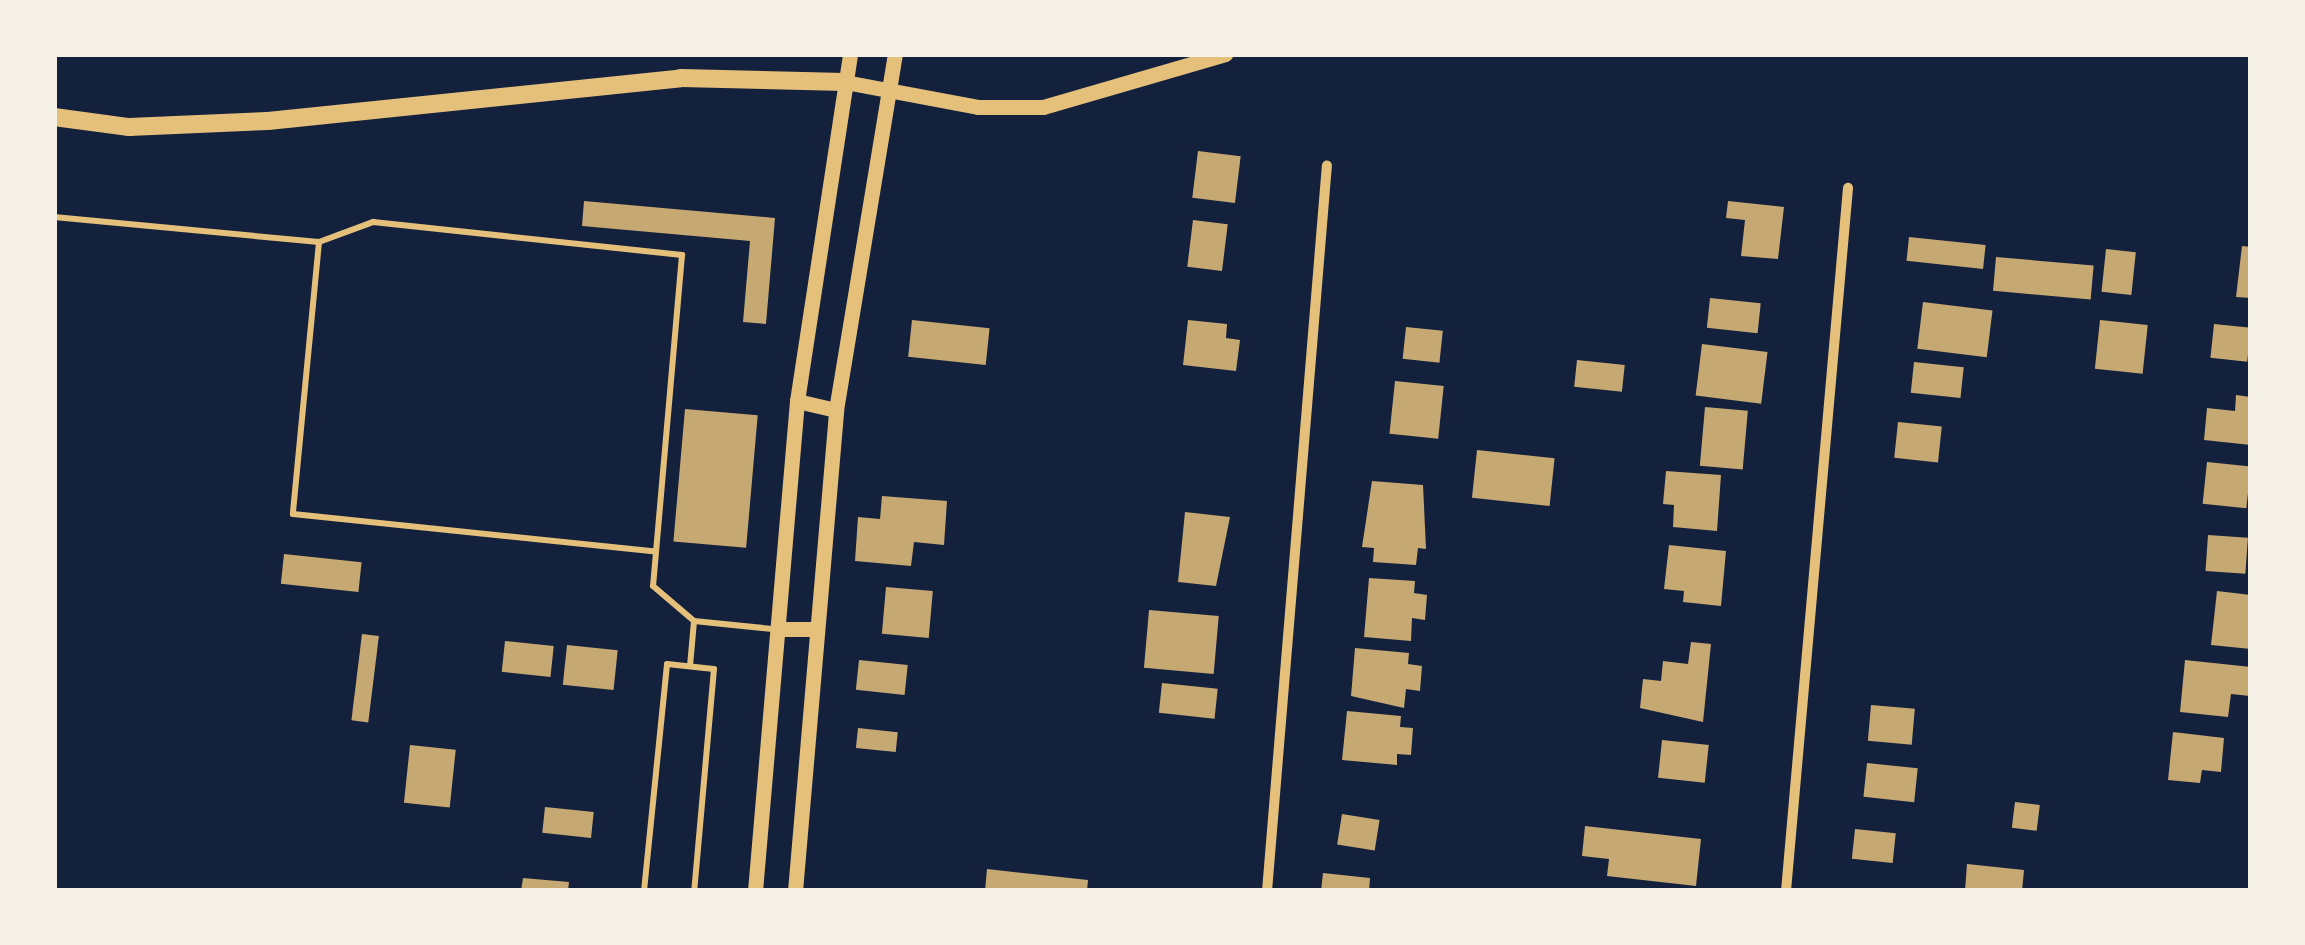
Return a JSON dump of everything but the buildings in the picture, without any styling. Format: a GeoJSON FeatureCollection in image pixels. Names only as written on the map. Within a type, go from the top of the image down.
{"type":"FeatureCollection","features":[{"type":"Feature","properties":{"kind":"highway"},"geometry":{"type":"LineString","coordinates":[[54,117],[129,128],[268,121],[681,78],[844,82]]}},
{"type":"Feature","properties":{"kind":"main road"},"geometry":{"type":"LineString","coordinates":[[755,891],[797,401],[850,54]]}},
{"type":"Feature","properties":{"kind":"main road"},"geometry":{"type":"LineString","coordinates":[[796,891],[836,410],[884,92],[895,54]]}},
{"type":"Feature","properties":{"kind":"main road"},"geometry":{"type":"LineString","coordinates":[[844,82],[978,107],[1043,107],[1225,54]]}},
{"type":"Feature","properties":{"kind":"main road"},"geometry":{"type":"LineString","coordinates":[[797,401],[836,410]]}},
{"type":"Feature","properties":{"kind":"main road"},"geometry":{"type":"LineString","coordinates":[[778,629],[817,629]]}},
{"type":"Feature","properties":{"kind":"street"},"geometry":{"type":"LineString","coordinates":[[1267,891],[1327,165]]}},
{"type":"Feature","properties":{"kind":"street"},"geometry":{"type":"LineString","coordinates":[[1786,891],[1848,188]]}},
{"type":"Feature","properties":{"kind":"lane"},"geometry":{"type":"LineString","coordinates":[[54,217],[319,242],[374,222],[682,255],[653,586],[694,621],[778,629]]}},
{"type":"Feature","properties":{"kind":"lane"},"geometry":{"type":"LineString","coordinates":[[319,242],[293,514],[653,551]]}},
{"type":"Feature","properties":{"kind":"lane"},"geometry":{"type":"LineString","coordinates":[[690,667],[694,621]]}},
{"type":"Feature","properties":{"kind":"lane"},"geometry":{"type":"LineString","coordinates":[[644,891],[667,664],[714,669],[694,891]]}}]}
